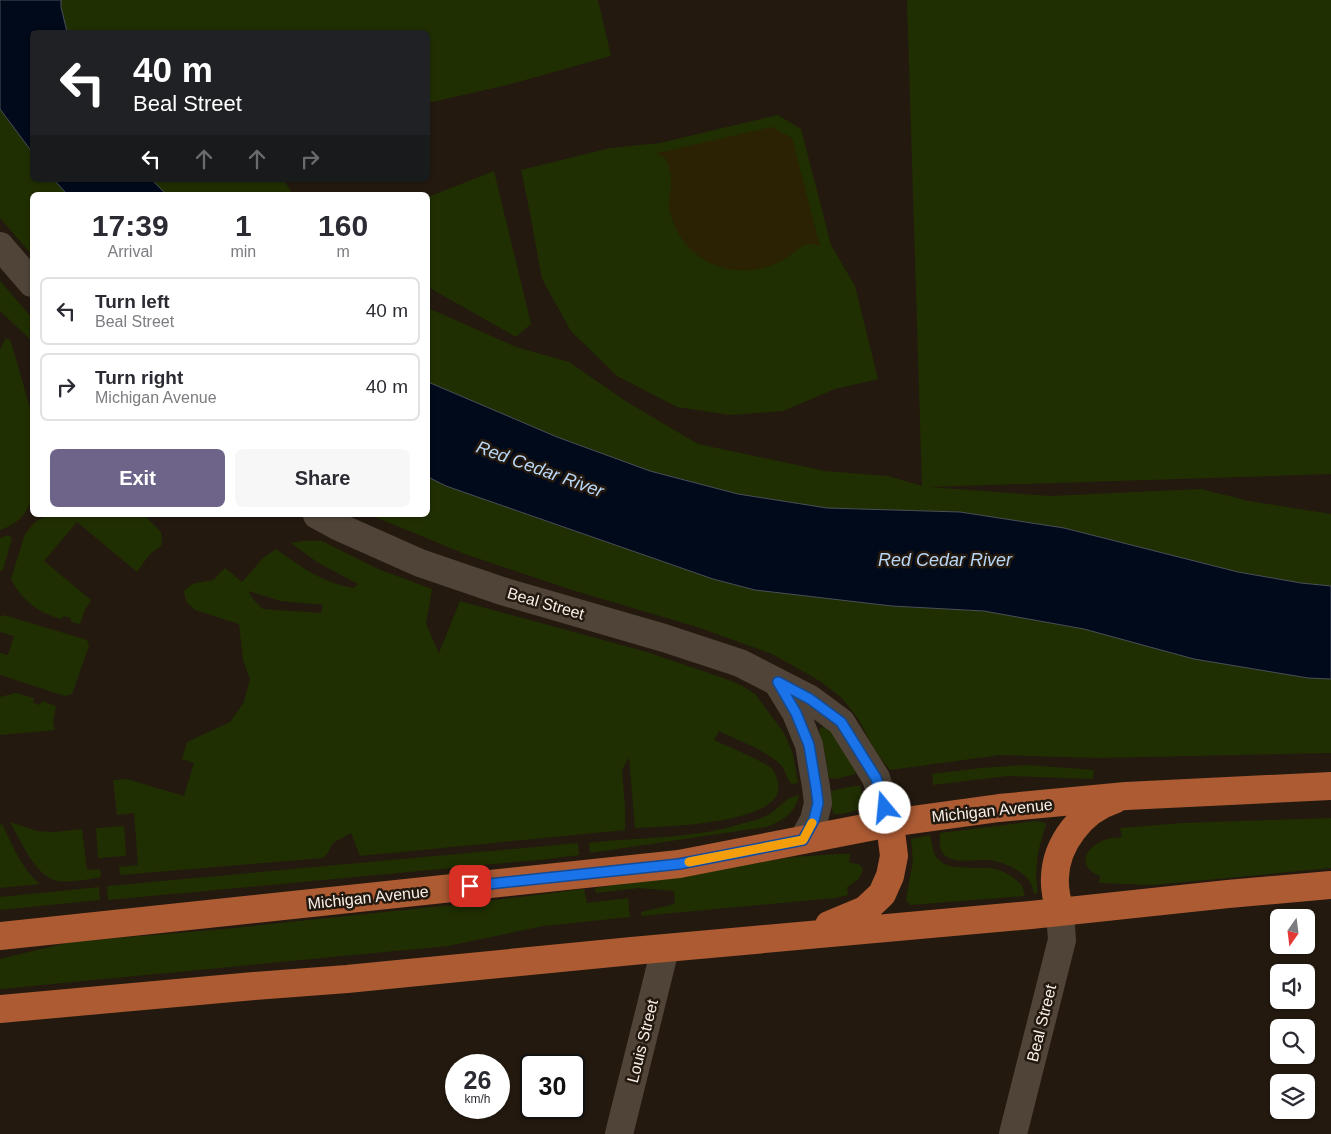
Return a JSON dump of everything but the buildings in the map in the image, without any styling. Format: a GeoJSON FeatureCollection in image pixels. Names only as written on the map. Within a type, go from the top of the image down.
{"type":"FeatureCollection","features":[{"type":"Feature","properties":{"kind":"main road","name":"Michigan Avenue"},"geometry":{"type":"LineString","coordinates":[[0,936],[679,864],[890,823],[999,808],[1126,796],[1331,786]]}},
{"type":"Feature","properties":{"kind":"main road"},"geometry":{"type":"LineString","coordinates":[[1060,912],[1055,894],[1055,876],[1058,857],[1066,840],[1077,824],[1092,811],[1108,802],[1126,796]]}},
{"type":"Feature","properties":{"kind":"main road"},"geometry":{"type":"LineString","coordinates":[[795,936],[843,920],[865,910],[882,894],[890,876],[894,856],[890,823]]}},
{"type":"Feature","properties":{"kind":"main road"},"geometry":{"type":"LineString","coordinates":[[0,1009],[347,979],[1331,885]]}},
{"type":"Feature","properties":{"kind":"street"},"geometry":{"type":"LineString","coordinates":[[0,246],[30,281]]}},
{"type":"Feature","properties":{"kind":"street","name":"Beal Street"},"geometry":{"type":"LineString","coordinates":[[321,517],[420,563],[502,591],[664,638],[740,663],[810,699],[841,722],[876,778],[890,823]]}},
{"type":"Feature","properties":{"kind":"street"},"geometry":{"type":"LineString","coordinates":[[778,682],[796,713],[809,745],[816,787],[818,803],[814,820],[803,840]]}},
{"type":"Feature","properties":{"kind":"street","name":"Beal Street"},"geometry":{"type":"LineString","coordinates":[[1013,1134],[1062,940],[1060,912]]}},
{"type":"Feature","properties":{"kind":"street","name":"Louis Street"},"geometry":{"type":"LineString","coordinates":[[619,1134],[665,949]]}},
{"type":"Feature","properties":{"kind":"green space"},"geometry":{"type":"Polygon","coordinates":[[[61,0],[598,0],[611,56],[507,85],[430,103],[430,30],[67,30],[61,0]]]}},
{"type":"Feature","properties":{"kind":"green space"},"geometry":{"type":"Polygon","coordinates":[[[907,0],[1331,0],[1331,474],[929,487],[1050,496],[1201,489],[1249,501],[1331,514],[1331,586],[1238,572],[1064,528],[960,512],[827,508],[738,494],[650,471],[557,437],[430,383],[430,309],[516,347],[569,362],[627,402],[698,444],[825,471],[888,476],[922,486],[907,0]]]}},
{"type":"Feature","properties":{"kind":"green space"},"geometry":{"type":"Polygon","coordinates":[[[0,109],[30,149],[30,182],[56,182],[65,192],[30,192],[30,253],[0,218],[0,109]]]}},
{"type":"Feature","properties":{"kind":"green space"},"geometry":{"type":"Polygon","coordinates":[[[778,115],[801,129],[831,245],[855,286],[878,379],[835,389],[783,411],[730,415],[677,407],[617,376],[571,331],[542,279],[521,170],[610,148],[660,143],[778,115]]]}},
{"type":"Feature","properties":{"kind":"green space"},"geometry":{"type":"Polygon","coordinates":[[[494,171],[531,324],[516,337],[430,288],[430,196],[494,171]]]}},
{"type":"Feature","properties":{"kind":"green space"},"geometry":{"type":"Polygon","coordinates":[[[154,182],[285,182],[291,192],[164,192],[154,182]]]}},
{"type":"Feature","properties":{"kind":"green space"},"geometry":{"type":"Polygon","coordinates":[[[0,281],[30,316],[30,339],[0,311],[0,281]]]}},
{"type":"Feature","properties":{"kind":"green space"},"geometry":{"type":"Polygon","coordinates":[[[5,339],[9,339],[30,408],[30,503],[20,519],[0,530],[0,350],[5,339]]]}},
{"type":"Feature","properties":{"kind":"green space"},"geometry":{"type":"Polygon","coordinates":[[[430,478],[446,486],[713,579],[755,590],[892,606],[984,611],[1084,629],[1308,678],[1331,679],[1331,753],[1097,758],[1000,755],[890,770],[875,751],[859,720],[842,698],[820,681],[772,654],[697,627],[572,590],[465,554],[375,517],[430,517],[430,478]]]}},
{"type":"Feature","properties":{"kind":"green space"},"geometry":{"type":"Polygon","coordinates":[[[44,517],[146,517],[161,532],[162,542],[161,546],[150,554],[137,572],[77,522],[44,561],[91,600],[80,624],[71,622],[71,618],[63,616],[62,619],[54,617],[39,610],[26,600],[11,579],[25,534],[35,522],[44,517]]]}},
{"type":"Feature","properties":{"kind":"green space"},"geometry":{"type":"Polygon","coordinates":[[[9,535],[12,538],[3,570],[0,571],[0,538],[9,535]]]}},
{"type":"Feature","properties":{"kind":"green space"},"geometry":{"type":"Polygon","coordinates":[[[322,541],[378,569],[432,589],[426,624],[439,653],[460,601],[647,652],[741,685],[755,694],[784,733],[793,754],[798,783],[792,784],[782,766],[767,754],[719,731],[714,740],[768,766],[776,777],[778,791],[771,802],[757,811],[714,822],[635,828],[629,757],[622,770],[625,830],[360,856],[351,833],[333,843],[323,858],[120,875],[119,867],[138,865],[134,813],[117,815],[113,780],[127,779],[184,796],[194,763],[182,759],[187,742],[230,722],[244,702],[250,679],[243,660],[239,624],[195,610],[186,601],[184,591],[192,584],[213,580],[225,568],[242,582],[263,558],[276,549],[303,568],[333,583],[354,588],[358,584],[317,562],[291,543],[322,541]],[[248,591],[263,609],[321,613],[323,605],[281,601],[248,591]]]}},
{"type":"Feature","properties":{"kind":"green space"},"geometry":{"type":"Polygon","coordinates":[[[4,615],[87,640],[89,646],[72,694],[65,696],[0,675],[0,653],[8,655],[14,636],[0,632],[0,617],[4,615]]]}},
{"type":"Feature","properties":{"kind":"green space"},"geometry":{"type":"Polygon","coordinates":[[[16,693],[34,698],[33,703],[40,705],[42,701],[56,706],[53,723],[55,730],[0,735],[0,697],[16,693]]]}},
{"type":"Feature","properties":{"kind":"green space"},"geometry":{"type":"Polygon","coordinates":[[[827,725],[849,758],[856,774],[835,779],[829,778],[819,731],[820,728],[827,725]]]}},
{"type":"Feature","properties":{"kind":"green space"},"geometry":{"type":"Polygon","coordinates":[[[1027,765],[1094,770],[1093,779],[1007,776],[933,785],[932,774],[1027,765]]]}},
{"type":"Feature","properties":{"kind":"green space"},"geometry":{"type":"Polygon","coordinates":[[[861,786],[862,803],[859,809],[834,814],[831,808],[830,791],[861,786]]]}},
{"type":"Feature","properties":{"kind":"green space"},"geometry":{"type":"Polygon","coordinates":[[[799,795],[795,807],[787,816],[766,827],[590,853],[589,843],[680,836],[734,826],[766,816],[786,800],[799,795]]]}},
{"type":"Feature","properties":{"kind":"green space"},"geometry":{"type":"Polygon","coordinates":[[[1331,818],[1331,868],[1153,885],[1099,883],[1100,876],[1088,868],[1086,863],[1087,854],[1096,845],[1107,839],[1122,837],[1120,828],[1182,823],[1331,818]]]}},
{"type":"Feature","properties":{"kind":"green space"},"geometry":{"type":"Polygon","coordinates":[[[1035,821],[1046,823],[1046,827],[1037,860],[1037,893],[1034,894],[1033,887],[1028,879],[1010,866],[991,860],[951,859],[941,850],[940,833],[1035,821]]]}},
{"type":"Feature","properties":{"kind":"green space"},"geometry":{"type":"Polygon","coordinates":[[[10,822],[37,831],[55,832],[82,829],[87,870],[100,869],[101,877],[68,882],[50,878],[43,873],[30,857],[10,822]]]}},
{"type":"Feature","properties":{"kind":"green space"},"geometry":{"type":"Polygon","coordinates":[[[2,824],[23,864],[40,884],[0,888],[0,825],[2,824]]]}},
{"type":"Feature","properties":{"kind":"green space"},"geometry":{"type":"Polygon","coordinates":[[[124,826],[126,856],[98,858],[96,828],[124,826]]]}},
{"type":"Feature","properties":{"kind":"green space"},"geometry":{"type":"Polygon","coordinates":[[[930,835],[935,855],[944,864],[959,867],[992,868],[1002,871],[1022,885],[1025,896],[910,905],[906,900],[913,861],[911,839],[930,835]]]}},
{"type":"Feature","properties":{"kind":"green space"},"geometry":{"type":"Polygon","coordinates":[[[578,843],[579,855],[548,859],[108,900],[107,886],[578,843]]]}},
{"type":"Feature","properties":{"kind":"green space"},"geometry":{"type":"Polygon","coordinates":[[[850,854],[849,862],[860,865],[863,870],[859,879],[847,887],[848,895],[835,898],[641,916],[641,912],[675,904],[674,891],[639,888],[596,893],[595,888],[794,857],[850,854]]]}},
{"type":"Feature","properties":{"kind":"green space"},"geometry":{"type":"Polygon","coordinates":[[[99,887],[100,900],[0,910],[0,897],[99,887]]]}},
{"type":"Feature","properties":{"kind":"green space"},"geometry":{"type":"Polygon","coordinates":[[[584,889],[587,903],[628,898],[630,917],[543,926],[448,946],[0,989],[0,959],[70,942],[224,929],[584,889]]]}},
{"type":"Feature","properties":{"kind":"sand"},"geometry":{"type":"Polygon","coordinates":[[[772,127],[792,138],[820,246],[809,244],[783,260],[765,267],[748,270],[730,270],[714,265],[699,257],[687,245],[677,230],[669,208],[670,171],[666,159],[657,153],[772,127]]]}},
{"type":"Feature","properties":{"kind":"water"},"geometry":{"type":"Polygon","coordinates":[[[0,0],[61,0],[67,30],[30,30],[30,149],[0,109],[0,0]]]}},
{"type":"Feature","properties":{"kind":"water"},"geometry":{"type":"Polygon","coordinates":[[[56,182],[154,182],[164,192],[65,192],[56,182]]]}},
{"type":"Feature","properties":{"kind":"water","name":"Red Cedar River"},"geometry":{"type":"Polygon","coordinates":[[[430,383],[557,437],[650,471],[738,494],[827,508],[960,512],[1064,528],[1238,572],[1331,586],[1331,679],[1308,678],[1194,659],[1084,629],[984,611],[892,606],[755,590],[713,579],[446,486],[430,478],[430,383]]]}},
{"type":"Feature","properties":{"kind":"slow traffic"},"geometry":{"type":"LineString","coordinates":[[689,862],[803,840],[812,823]]}},
{"type":"Feature","properties":{"kind":"route"},"geometry":{"type":"LineString","coordinates":[[470,886],[679,864],[803,840],[814,820],[818,803],[816,787],[809,745],[796,713],[778,682],[810,699],[841,722],[876,778],[885,808]]}}]}
